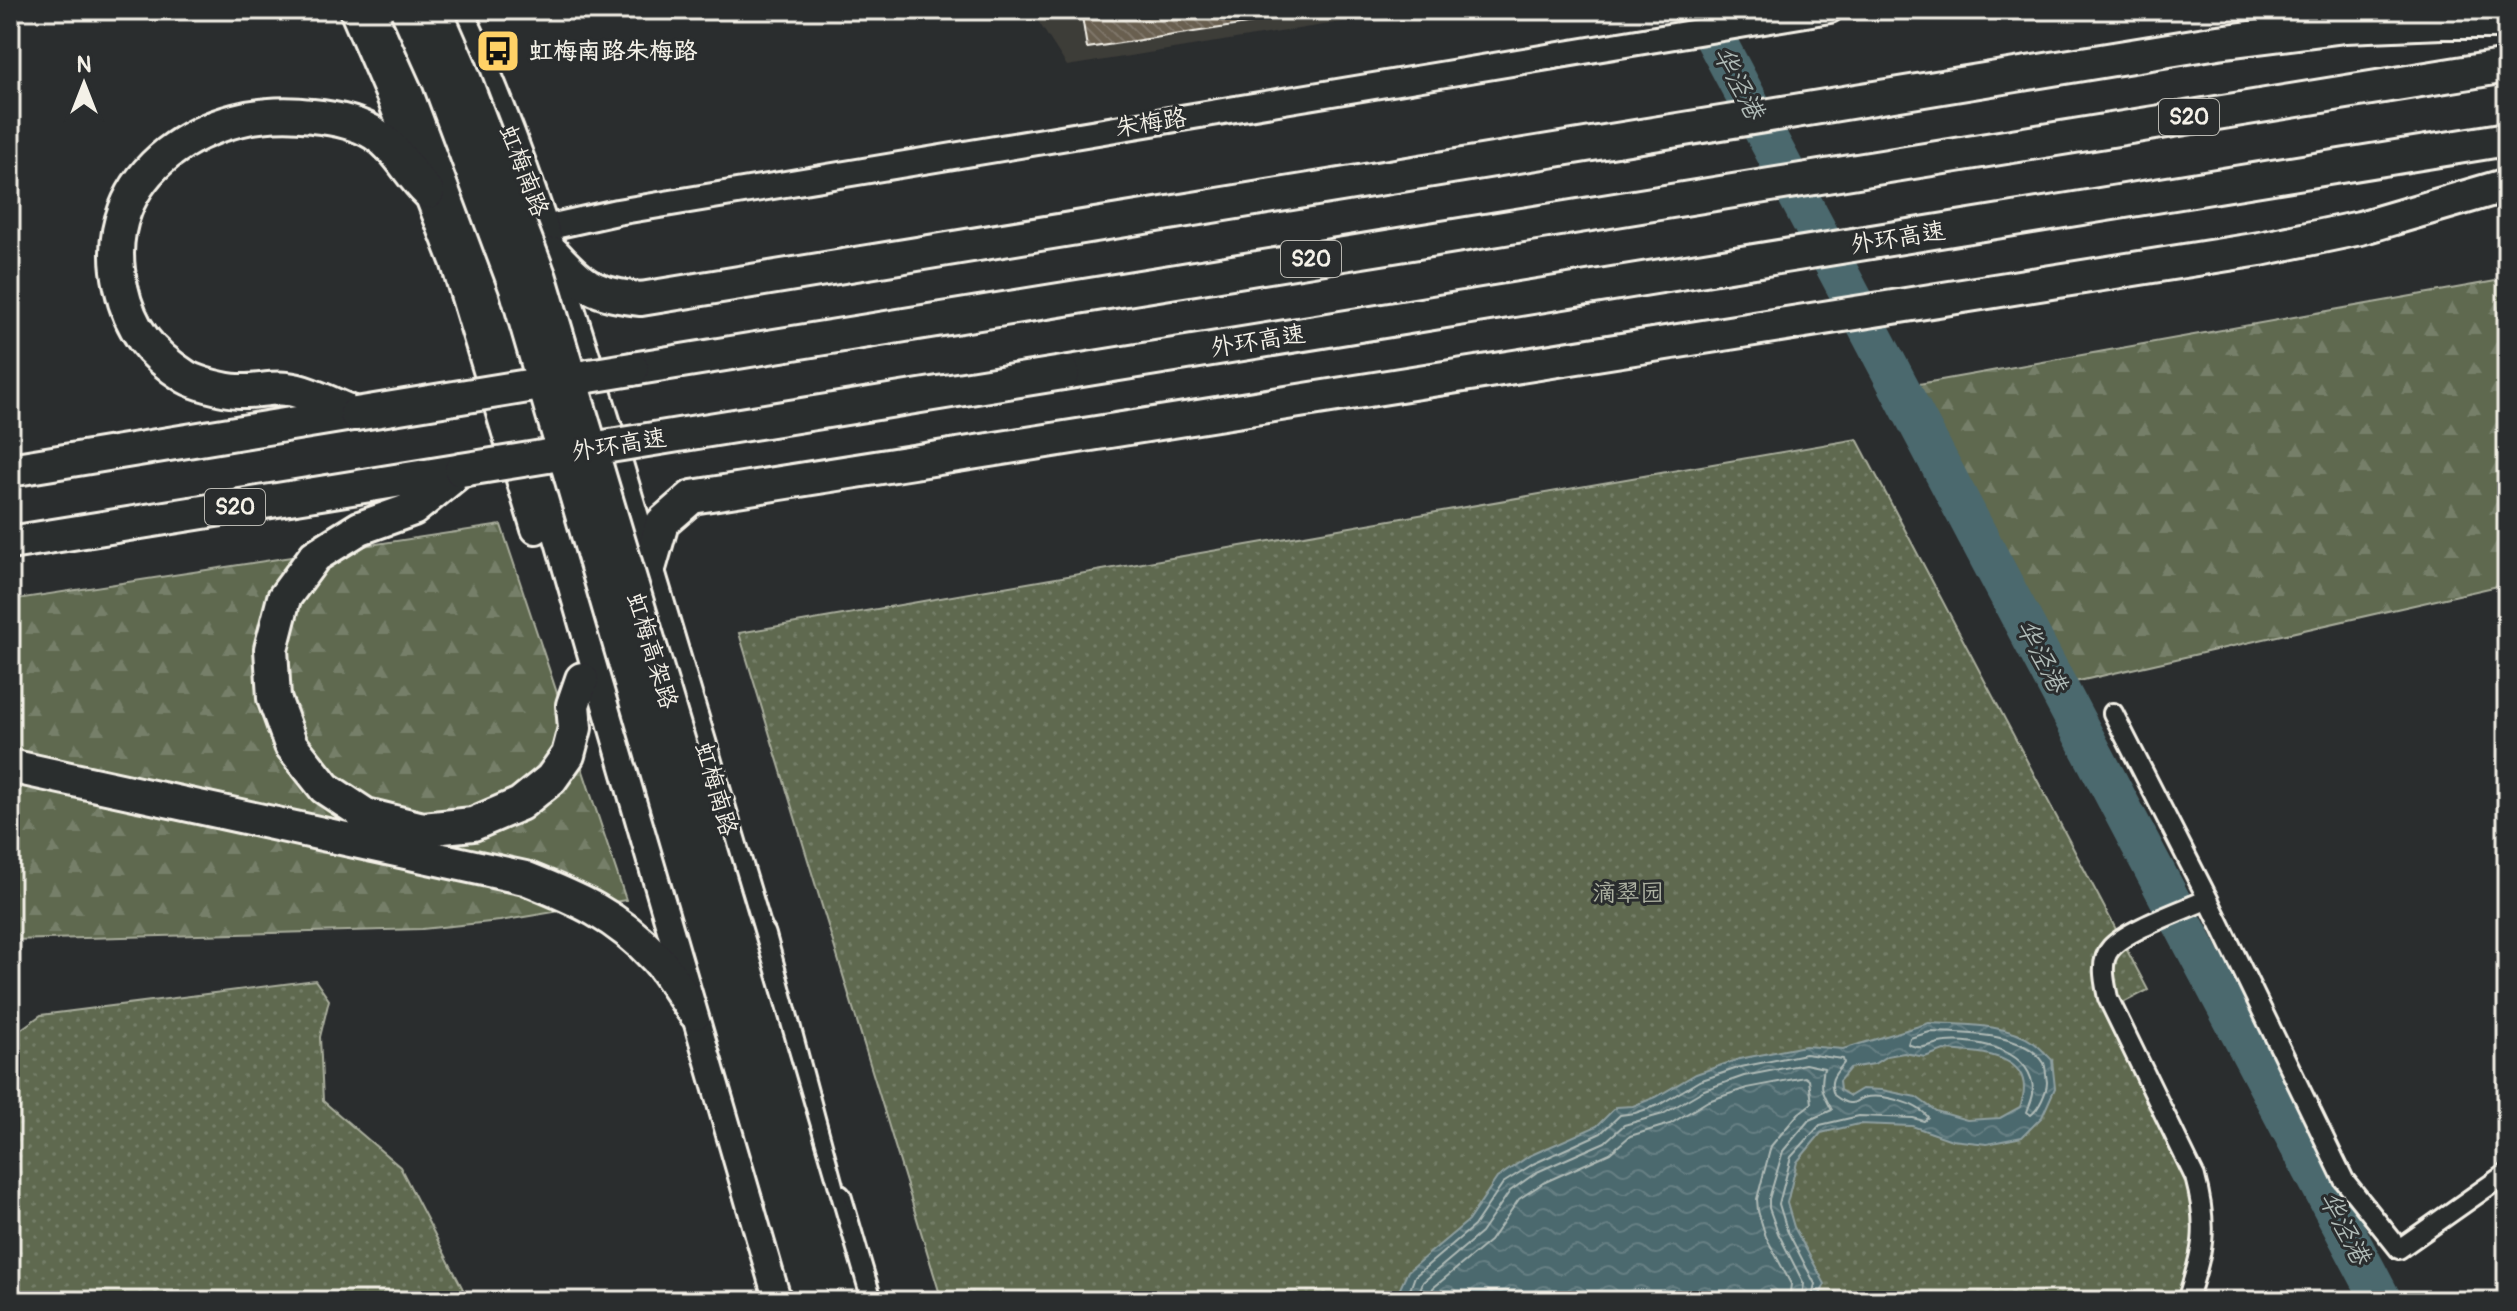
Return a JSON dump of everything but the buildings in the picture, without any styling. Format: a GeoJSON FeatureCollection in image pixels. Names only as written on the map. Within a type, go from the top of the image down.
{"type":"FeatureCollection","features":[{"type":"Feature","properties":{"kind":"highway","name":"虹梅高架路"},"geometry":{"type":"LineString","coordinates":[[407,10],[439,81],[516,288],[811,1301]]}},
{"type":"Feature","properties":{"kind":"highway","name":"虹梅高架路"},"geometry":{"type":"LineString","coordinates":[[435,10],[540,278],[843,1301]]}},
{"type":"Feature","properties":{"kind":"highway"},"geometry":{"type":"LineString","coordinates":[[550,241],[577,280],[607,295],[641,299],[2297,31],[2394,23],[2507,22]]}},
{"type":"Feature","properties":{"kind":"highway","name":"S20"},"geometry":{"type":"LineString","coordinates":[[10,470],[2507,66]]}},
{"type":"Feature","properties":{"kind":"highway"},"geometry":{"type":"LineString","coordinates":[[356,414],[288,388],[237,391],[189,379],[150,350],[126,311],[117,270],[119,224],[139,181],[179,144],[235,119],[287,112],[339,119],[374,134],[401,157],[412,177],[428,192]]}},
{"type":"Feature","properties":{"kind":"highway","name":"外环高速"},"geometry":{"type":"LineString","coordinates":[[10,543],[2507,139]]}},
{"type":"Feature","properties":{"kind":"highway"},"geometry":{"type":"LineString","coordinates":[[650,565],[662,523],[692,497],[2310,239],[2409,215],[2507,185]]}},
{"type":"Feature","properties":{"kind":"highway"},"geometry":{"type":"LineString","coordinates":[[461,470],[413,509],[360,528],[315,556],[284,598],[271,649],[274,698],[291,745],[325,788],[366,815],[423,829],[473,824],[520,804],[551,779],[568,755],[575,728],[573,705],[582,679]]}},
{"type":"Feature","properties":{"kind":"highway"},"geometry":{"type":"LineString","coordinates":[[10,766],[525,878],[581,900],[622,926],[658,960],[695,1013]]}},
{"type":"Feature","properties":{"kind":"highway"},"geometry":{"type":"LineString","coordinates":[[759,936],[857,1301]]}},
{"type":"Feature","properties":{"kind":"main road"},"geometry":{"type":"LineString","coordinates":[[354,10],[455,261],[646,889],[660,924],[676,945]]}},
{"type":"Feature","properties":{"kind":"main road"},"geometry":{"type":"LineString","coordinates":[[379,10],[404,62],[474,243],[779,1301]]}},
{"type":"Feature","properties":{"kind":"main road","name":"虹梅南路"},"geometry":{"type":"LineString","coordinates":[[458,10],[482,61],[550,241],[650,565],[867,1301]]}},
{"type":"Feature","properties":{"kind":"street","name":"朱梅路"},"geometry":{"type":"LineString","coordinates":[[474,243],[550,241],[617,212],[1830,10]]}},
{"type":"Feature","properties":{"kind":"street"},"geometry":{"type":"LineString","coordinates":[[2113,713],[2208,899],[2344,1180],[2399,1249],[2507,1173]]}},
{"type":"Feature","properties":{"kind":"street"},"geometry":{"type":"LineString","coordinates":[[2187,1301],[2202,1256],[2205,1228],[2202,1202],[2195,1177],[2108,998],[2103,970],[2109,949],[2134,932],[2208,899]]}},
{"type":"Feature","properties":{"kind":"shaded area"},"geometry":{"type":"Polygon","coordinates":[[[1031,10],[1417,10],[1067,66],[1031,10]]]}},
{"type":"Feature","properties":{"kind":"green space"},"geometry":{"type":"Polygon","coordinates":[[[2507,279],[2507,584],[2070,683],[1902,387],[2507,279]]]}},
{"type":"Feature","properties":{"kind":"green space","name":"滴翠园"},"geometry":{"type":"Polygon","coordinates":[[[1857,439],[2148,990],[2109,1010],[2197,1194],[2196,1251],[2180,1301],[942,1301],[739,633],[1857,439]]]}},
{"type":"Feature","properties":{"kind":"green space"},"geometry":{"type":"Polygon","coordinates":[[[501,525],[626,900],[500,921],[422,929],[10,940],[10,600],[501,525]]]}},
{"type":"Feature","properties":{"kind":"green space"},"geometry":{"type":"Polygon","coordinates":[[[315,980],[329,1000],[320,1037],[323,1101],[400,1167],[469,1301],[10,1301],[10,1037],[41,1015],[315,980]]]}},
{"type":"Feature","properties":{"kind":"water"},"geometry":{"type":"Polygon","coordinates":[[[1929,1023],[1997,1028],[2023,1036],[2052,1060],[2055,1088],[2042,1117],[2022,1137],[1987,1144],[1952,1140],[1912,1126],[1859,1124],[1821,1133],[1797,1162],[1787,1203],[1794,1227],[1825,1284],[1817,1301],[1398,1301],[1397,1295],[1408,1271],[1468,1221],[1497,1178],[1529,1156],[1597,1126],[1616,1107],[1633,1106],[1696,1074],[1739,1059],[1805,1046],[1843,1049],[1929,1023]],[[1944,1050],[1925,1057],[1904,1053],[1887,1056],[1874,1064],[1850,1068],[1839,1081],[1840,1090],[1850,1096],[1862,1089],[1916,1097],[1936,1111],[1967,1120],[2000,1118],[2020,1107],[2024,1089],[2022,1076],[2014,1066],[1989,1055],[1944,1050]]]}},
{"type":"Feature","properties":{"kind":"waterway","name":"华泾港"},"geometry":{"type":"LineString","coordinates":[[1700,10],[2382,1301]]}},
{"type":"Feature","properties":{"kind":"place","name":"虹梅南路朱梅路"},"geometry":{"type":"Point","coordinates":[498,51]}}]}
